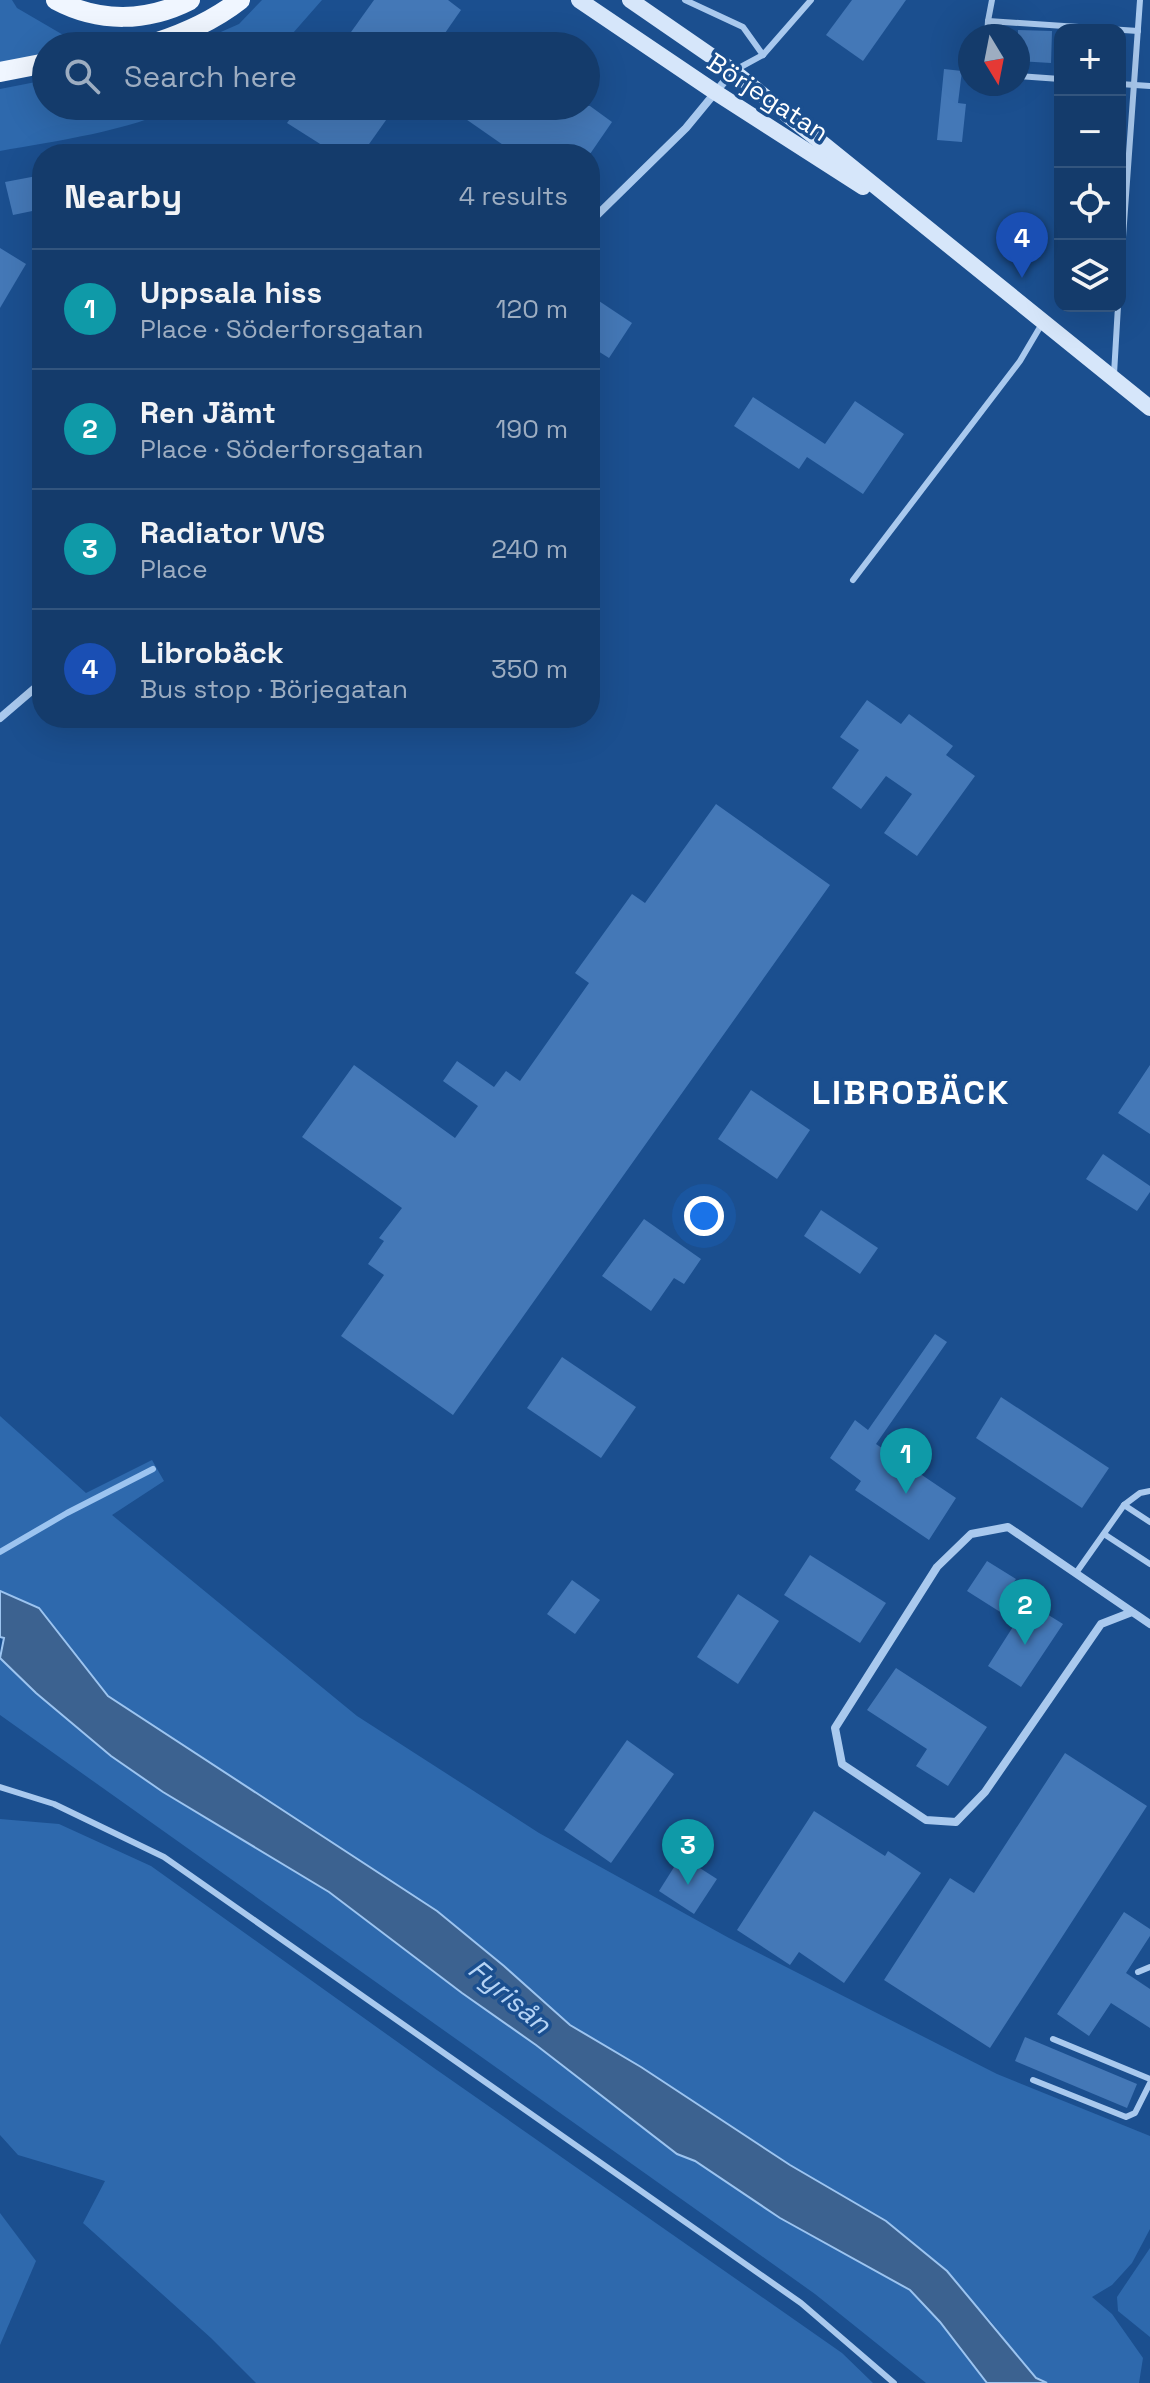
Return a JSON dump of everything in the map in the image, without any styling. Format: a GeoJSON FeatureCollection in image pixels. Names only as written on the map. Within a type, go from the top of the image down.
{"type":"FeatureCollection","features":[{"type":"Feature","properties":{"kind":"main road"},"geometry":{"type":"LineString","coordinates":[[56,0],[102,17],[124,18],[153,15],[190,0]]}},
{"type":"Feature","properties":{"kind":"main road"},"geometry":{"type":"LineString","coordinates":[[185,32],[214,18],[240,0]]}},
{"type":"Feature","properties":{"kind":"main road","name":"Börjegatan"},"geometry":{"type":"LineString","coordinates":[[579,0],[932,232]]}},
{"type":"Feature","properties":{"kind":"main road","name":"Börjegatan"},"geometry":{"type":"LineString","coordinates":[[630,0],[733,71],[1150,408]]}},
{"type":"Feature","properties":{"kind":"main road"},"geometry":{"type":"LineString","coordinates":[[0,72],[32,66]]}},
{"type":"Feature","properties":{"kind":"street"},"geometry":{"type":"LineString","coordinates":[[600,212],[686,128],[733,71]]}},
{"type":"Feature","properties":{"kind":"street"},"geometry":{"type":"LineString","coordinates":[[0,718],[32,691]]}},
{"type":"Feature","properties":{"kind":"street"},"geometry":{"type":"LineString","coordinates":[[1132,1612],[1101,1624],[985,1792],[956,1822],[926,1820],[842,1764],[835,1728],[937,1567],[971,1534],[1008,1527],[1150,1624]]}},
{"type":"Feature","properties":{"kind":"lane"},"geometry":{"type":"LineString","coordinates":[[685,0],[743,27],[763,55]]}},
{"type":"Feature","properties":{"kind":"lane"},"geometry":{"type":"LineString","coordinates":[[733,71],[763,55],[811,0]]}},
{"type":"Feature","properties":{"kind":"lane"},"geometry":{"type":"LineString","coordinates":[[988,24],[992,0]]}},
{"type":"Feature","properties":{"kind":"lane"},"geometry":{"type":"LineString","coordinates":[[1123,240],[1140,0]]}},
{"type":"Feature","properties":{"kind":"lane"},"geometry":{"type":"LineString","coordinates":[[988,21],[1138,31]]}},
{"type":"Feature","properties":{"kind":"lane"},"geometry":{"type":"LineString","coordinates":[[1030,77],[1054,79]]}},
{"type":"Feature","properties":{"kind":"lane"},"geometry":{"type":"LineString","coordinates":[[1126,84],[1150,86]]}},
{"type":"Feature","properties":{"kind":"lane"},"geometry":{"type":"LineString","coordinates":[[1113,379],[1118,312]]}},
{"type":"Feature","properties":{"kind":"lane"},"geometry":{"type":"LineString","coordinates":[[853,580],[1020,361],[1043,322]]}},
{"type":"Feature","properties":{"kind":"lane"},"geometry":{"type":"LineString","coordinates":[[1076,1573],[1124,1505],[1140,1493],[1150,1491]]}},
{"type":"Feature","properties":{"kind":"lane"},"geometry":{"type":"LineString","coordinates":[[1124,1505],[1150,1522]]}},
{"type":"Feature","properties":{"kind":"lane"},"geometry":{"type":"LineString","coordinates":[[1104,1534],[1150,1564]]}},
{"type":"Feature","properties":{"kind":"lane"},"geometry":{"type":"LineString","coordinates":[[0,1787],[54,1804],[164,1857],[801,2303],[894,2383]]}},
{"type":"Feature","properties":{"kind":"lane"},"geometry":{"type":"LineString","coordinates":[[1138,1972],[1150,1967]]}},
{"type":"Feature","properties":{"kind":"lane"},"geometry":{"type":"LineString","coordinates":[[1033,2080],[1126,2117],[1135,2113],[1150,2081],[1053,2039]]}},
{"type":"Feature","properties":{"kind":"shaded area"},"geometry":{"type":"Polygon","coordinates":[[[0,0],[12,0],[17,8],[58,32],[32,32],[32,57],[0,63],[0,0]]]}},
{"type":"Feature","properties":{"kind":"shaded area"},"geometry":{"type":"Polygon","coordinates":[[[262,0],[322,0],[294,32],[221,32],[239,24],[262,0]]]}},
{"type":"Feature","properties":{"kind":"shaded area"},"geometry":{"type":"Polygon","coordinates":[[[32,83],[32,120],[144,120],[115,129],[0,151],[0,89],[32,83]]]}},
{"type":"Feature","properties":{"kind":"shaded area"},"geometry":{"type":"Polygon","coordinates":[[[0,1416],[86,1493],[152,1460],[164,1481],[112,1515],[357,1716],[539,1833],[729,1938],[997,2074],[1150,2136],[1150,2229],[1132,2263],[1112,2285],[1092,2297],[1112,2314],[1143,2358],[1139,2383],[1047,2383],[1036,2378],[988,2318],[886,2221],[790,2165],[641,2067],[570,2025],[437,1911],[108,1696],[39,1608],[0,1591],[0,1416]]]}},
{"type":"Feature","properties":{"kind":"shaded area"},"geometry":{"type":"Polygon","coordinates":[[[0,1658],[36,1693],[163,1792],[329,1892],[677,2154],[695,2161],[780,2218],[910,2290],[940,2322],[987,2383],[926,2383],[815,2294],[0,1715],[0,1658]]]}},
{"type":"Feature","properties":{"kind":"shaded area"},"geometry":{"type":"Polygon","coordinates":[[[0,1819],[59,1824],[151,1866],[842,2353],[873,2383],[256,2383],[211,2338],[83,2223],[105,2181],[18,2155],[0,2135],[0,1819]]]}},
{"type":"Feature","properties":{"kind":"shaded area"},"geometry":{"type":"Polygon","coordinates":[[[0,2213],[36,2261],[0,2345],[0,2213]]]}},
{"type":"Feature","properties":{"kind":"shaded area"},"geometry":{"type":"Polygon","coordinates":[[[1150,2248],[1150,2337],[1118,2311],[1117,2297],[1150,2248]]]}},
{"type":"Feature","properties":{"kind":"water","name":"Fyrisån"},"geometry":{"type":"Polygon","coordinates":[[[0,1591],[39,1608],[108,1696],[437,1911],[570,2025],[641,2067],[790,2165],[886,2221],[947,2271],[1036,2378],[1047,2383],[987,2383],[940,2322],[910,2290],[780,2218],[695,2161],[677,2154],[329,1892],[163,1792],[111,1756],[36,1693],[0,1658],[4,1638],[0,1637],[0,1591]]]}},
{"type":"Feature","properties":{"kind":"building"},"geometry":{"type":"Polygon","coordinates":[[[374,0],[448,0],[461,10],[446,32],[351,32],[374,0]]]}},
{"type":"Feature","properties":{"kind":"building"},"geometry":{"type":"Polygon","coordinates":[[[852,0],[906,0],[863,61],[826,35],[852,0]]]}},
{"type":"Feature","properties":{"kind":"building"},"geometry":{"type":"Polygon","coordinates":[[[1030,30],[1052,31],[1051,63],[1030,62],[1030,30]]]}},
{"type":"Feature","properties":{"kind":"building"},"geometry":{"type":"Polygon","coordinates":[[[944,69],[958,71],[958,103],[966,104],[962,142],[937,140],[944,69]]]}},
{"type":"Feature","properties":{"kind":"building"},"geometry":{"type":"Polygon","coordinates":[[[600,113],[612,122],[597,144],[502,144],[467,120],[600,120],[600,113]]]}},
{"type":"Feature","properties":{"kind":"building"},"geometry":{"type":"Polygon","coordinates":[[[289,120],[386,120],[369,144],[320,144],[287,123],[289,120]]]}},
{"type":"Feature","properties":{"kind":"building"},"geometry":{"type":"Polygon","coordinates":[[[32,177],[32,211],[13,215],[5,182],[32,177]]]}},
{"type":"Feature","properties":{"kind":"building"},"geometry":{"type":"Polygon","coordinates":[[[0,248],[26,264],[0,308],[0,248]]]}},
{"type":"Feature","properties":{"kind":"building"},"geometry":{"type":"Polygon","coordinates":[[[600,302],[632,323],[609,358],[600,352],[600,302]]]}},
{"type":"Feature","properties":{"kind":"building"},"geometry":{"type":"Polygon","coordinates":[[[753,397],[825,444],[855,401],[904,434],[863,494],[807,457],[799,469],[734,426],[753,397]]]}},
{"type":"Feature","properties":{"kind":"building"},"geometry":{"type":"Polygon","coordinates":[[[867,700],[901,724],[909,714],[953,746],[946,755],[975,776],[917,856],[884,833],[912,794],[886,776],[861,809],[832,788],[859,750],[840,737],[867,700]]]}},
{"type":"Feature","properties":{"kind":"building"},"geometry":{"type":"Polygon","coordinates":[[[716,804],[830,885],[453,1415],[341,1336],[384,1275],[368,1264],[384,1241],[379,1238],[402,1208],[302,1137],[354,1065],[455,1138],[478,1106],[443,1081],[457,1061],[494,1087],[506,1071],[520,1081],[589,983],[575,973],[632,894],[645,903],[716,804]]]}},
{"type":"Feature","properties":{"kind":"building"},"geometry":{"type":"Polygon","coordinates":[[[1150,1065],[1150,1134],[1118,1113],[1150,1065]]]}},
{"type":"Feature","properties":{"kind":"building"},"geometry":{"type":"Polygon","coordinates":[[[751,1090],[810,1130],[777,1179],[718,1139],[751,1090]]]}},
{"type":"Feature","properties":{"kind":"building"},"geometry":{"type":"Polygon","coordinates":[[[1103,1154],[1150,1186],[1150,1192],[1137,1211],[1086,1179],[1103,1154]]]}},
{"type":"Feature","properties":{"kind":"building"},"geometry":{"type":"Polygon","coordinates":[[[821,1210],[878,1248],[860,1274],[804,1236],[821,1210]]]}},
{"type":"Feature","properties":{"kind":"building"},"geometry":{"type":"Polygon","coordinates":[[[644,1219],[701,1259],[684,1284],[674,1278],[651,1311],[602,1276],[644,1219]]]}},
{"type":"Feature","properties":{"kind":"building"},"geometry":{"type":"Polygon","coordinates":[[[935,1334],[947,1342],[876,1444],[956,1498],[929,1540],[855,1490],[861,1481],[830,1458],[855,1420],[868,1430],[935,1334]]]}},
{"type":"Feature","properties":{"kind":"building"},"geometry":{"type":"Polygon","coordinates":[[[562,1357],[636,1407],[601,1458],[527,1408],[562,1357]]]}},
{"type":"Feature","properties":{"kind":"building"},"geometry":{"type":"Polygon","coordinates":[[[1001,1397],[1109,1468],[1082,1508],[976,1438],[1001,1397]]]}},
{"type":"Feature","properties":{"kind":"building"},"geometry":{"type":"Polygon","coordinates":[[[810,1555],[886,1603],[860,1643],[784,1595],[810,1555]]]}},
{"type":"Feature","properties":{"kind":"building"},"geometry":{"type":"Polygon","coordinates":[[[987,1561],[1016,1579],[1008,1590],[1063,1624],[1021,1687],[988,1666],[1016,1622],[967,1591],[987,1561]]]}},
{"type":"Feature","properties":{"kind":"building"},"geometry":{"type":"Polygon","coordinates":[[[572,1580],[600,1600],[575,1634],[547,1614],[572,1580]]]}},
{"type":"Feature","properties":{"kind":"building"},"geometry":{"type":"Polygon","coordinates":[[[738,1594],[779,1621],[738,1684],[697,1657],[738,1594]]]}},
{"type":"Feature","properties":{"kind":"building"},"geometry":{"type":"Polygon","coordinates":[[[896,1668],[987,1727],[948,1786],[916,1766],[927,1749],[867,1710],[896,1668]]]}},
{"type":"Feature","properties":{"kind":"building"},"geometry":{"type":"Polygon","coordinates":[[[627,1740],[674,1774],[611,1863],[564,1830],[627,1740]]]}},
{"type":"Feature","properties":{"kind":"building"},"geometry":{"type":"Polygon","coordinates":[[[1065,1753],[1147,1806],[990,2048],[884,1980],[950,1878],[974,1893],[1065,1753]]]}},
{"type":"Feature","properties":{"kind":"building"},"geometry":{"type":"Polygon","coordinates":[[[814,1811],[885,1856],[888,1851],[921,1873],[844,1983],[799,1952],[790,1965],[737,1930],[814,1811]]]}},
{"type":"Feature","properties":{"kind":"building"},"geometry":{"type":"Polygon","coordinates":[[[681,1856],[717,1879],[694,1914],[659,1891],[681,1856]]]}},
{"type":"Feature","properties":{"kind":"building"},"geometry":{"type":"Polygon","coordinates":[[[1124,1912],[1150,1929],[1150,1936],[1126,1973],[1150,1989],[1150,2028],[1111,2003],[1089,2036],[1057,2014],[1124,1912]]]}},
{"type":"Feature","properties":{"kind":"building"},"geometry":{"type":"Polygon","coordinates":[[[1025,2037],[1137,2084],[1127,2108],[1015,2061],[1025,2037]]]}},
{"type":"Feature","properties":{"kind":"waterway"},"geometry":{"type":"LineString","coordinates":[[0,1552],[153,1469]]}},
{"type":"Feature","properties":{"kind":"place","name":"Librobäck"},"geometry":{"type":"Point","coordinates":[1022,278]}},
{"type":"Feature","properties":{"kind":"place","name":"Uppsala hiss"},"geometry":{"type":"Point","coordinates":[906,1494]}},
{"type":"Feature","properties":{"kind":"place","name":"Ren Jämt"},"geometry":{"type":"Point","coordinates":[1025,1645]}},
{"type":"Feature","properties":{"kind":"place","name":"Radiator VVS"},"geometry":{"type":"Point","coordinates":[688,1885]}},
{"type":"Feature","properties":{"kind":"district","name":"LIBROBÄCK"},"geometry":{"type":"Point","coordinates":[911,1092]}}]}
